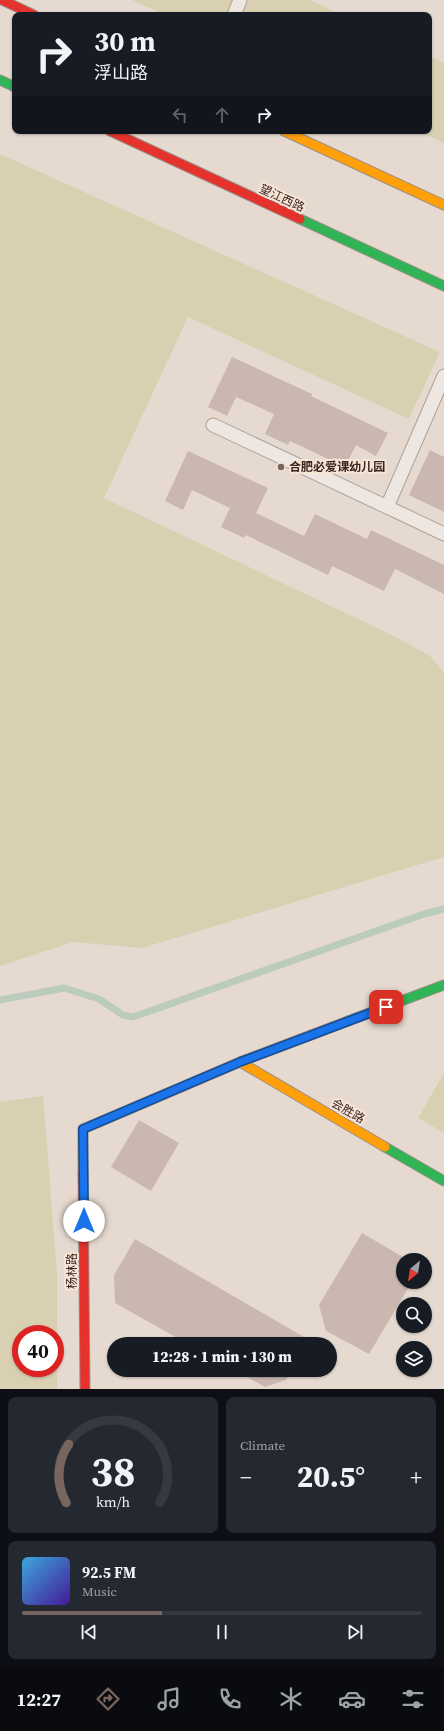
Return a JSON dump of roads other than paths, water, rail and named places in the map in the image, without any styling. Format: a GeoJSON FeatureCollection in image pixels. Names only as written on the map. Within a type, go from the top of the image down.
{"type":"FeatureCollection","features":[{"type":"Feature","properties":{"kind":"street"},"geometry":{"type":"LineString","coordinates":[[2,0],[28,12]]}},
{"type":"Feature","properties":{"kind":"street"},"geometry":{"type":"LineString","coordinates":[[0,80],[12,86]]}},
{"type":"Feature","properties":{"kind":"street","name":"望江西路"},"geometry":{"type":"LineString","coordinates":[[116,134],[444,286]]}},
{"type":"Feature","properties":{"kind":"street"},"geometry":{"type":"LineString","coordinates":[[290,134],[444,205]]}},
{"type":"Feature","properties":{"kind":"street"},"geometry":{"type":"LineString","coordinates":[[240,1062],[444,985]]}},
{"type":"Feature","properties":{"kind":"street","name":"杨林路"},"geometry":{"type":"LineString","coordinates":[[85,1389],[83,1129],[240,1062]]}},
{"type":"Feature","properties":{"kind":"street","name":"会胜路"},"geometry":{"type":"LineString","coordinates":[[240,1062],[444,1181]]}},
{"type":"Feature","properties":{"kind":"lane"},"geometry":{"type":"LineString","coordinates":[[235,12],[240,0]]}},
{"type":"Feature","properties":{"kind":"lane"},"geometry":{"type":"LineString","coordinates":[[387,507],[444,376]]}},
{"type":"Feature","properties":{"kind":"lane"},"geometry":{"type":"LineString","coordinates":[[213,425],[444,534]]}},
{"type":"Feature","properties":{"kind":"waterway"},"geometry":{"type":"LineString","coordinates":[[0,1000],[64,988],[99,999],[123,1015],[133,1017],[424,914],[444,909]]}},
{"type":"Feature","properties":{"kind":"place","name":"合肥必爱课幼儿园"},"geometry":{"type":"Point","coordinates":[281,467]}}]}
